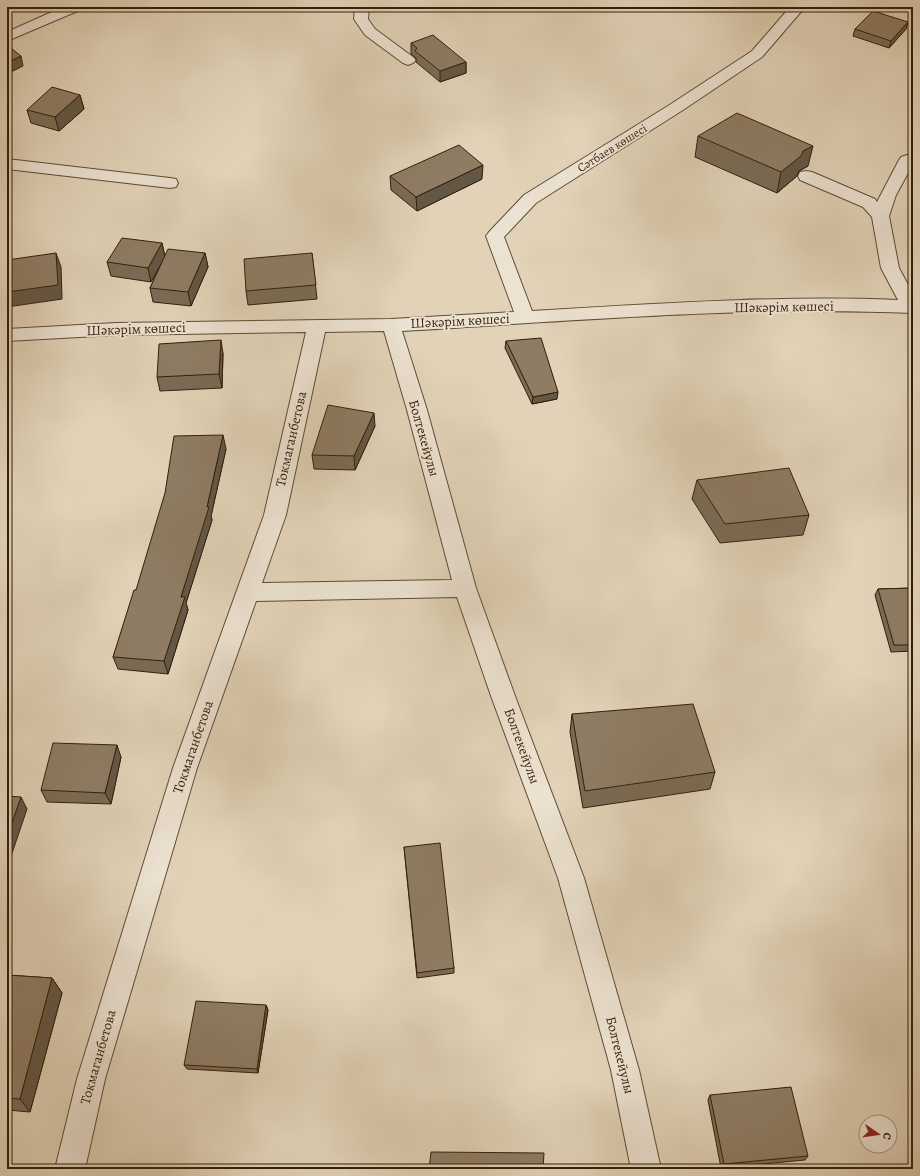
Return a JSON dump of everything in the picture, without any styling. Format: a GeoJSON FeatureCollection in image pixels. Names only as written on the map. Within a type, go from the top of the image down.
{"type":"FeatureCollection","features":[{"type":"Feature","properties":{"kind":"street"},"geometry":{"type":"LineString","coordinates":[[7,37],[75,7]]}},
{"type":"Feature","properties":{"kind":"street"},"geometry":{"type":"LineString","coordinates":[[362,7],[361,18],[370,32],[408,60]]}},
{"type":"Feature","properties":{"kind":"street","name":"Сәтбаев көшесі"},"geometry":{"type":"LineString","coordinates":[[525,318],[495,236],[530,199],[677,107],[757,54],[798,7]]}},
{"type":"Feature","properties":{"kind":"street"},"geometry":{"type":"LineString","coordinates":[[880,216],[888,195],[908,160]]}},
{"type":"Feature","properties":{"kind":"street"},"geometry":{"type":"LineString","coordinates":[[7,164],[170,183]]}},
{"type":"Feature","properties":{"kind":"street"},"geometry":{"type":"LineString","coordinates":[[806,176],[870,203],[880,216],[890,268],[912,307]]}},
{"type":"Feature","properties":{"kind":"street","name":"Шәкәрім көшесі"},"geometry":{"type":"LineString","coordinates":[[7,335],[116,329],[391,325],[691,308],[864,305],[912,307]]}},
{"type":"Feature","properties":{"kind":"street","name":"Болтекейулы"},"geometry":{"type":"LineString","coordinates":[[391,325],[417,410],[465,588],[503,696],[571,878],[625,1070],[646,1169]]}},
{"type":"Feature","properties":{"kind":"street","name":"Токмаганбетова"},"geometry":{"type":"LineString","coordinates":[[70,1169],[90,1079],[185,768],[275,515],[316,326]]}},
{"type":"Feature","properties":{"kind":"street"},"geometry":{"type":"LineString","coordinates":[[248,592],[465,588]]}},
{"type":"Feature","properties":{"kind":"building"},"geometry":{"type":"Polygon","coordinates":[[[873,11],[908,22],[891,41],[855,29],[873,11]]]}},
{"type":"Feature","properties":{"kind":"building"},"geometry":{"type":"Polygon","coordinates":[[[433,35],[466,62],[440,71],[415,51],[417,48],[411,43],[433,35]]]}},
{"type":"Feature","properties":{"kind":"building"},"geometry":{"type":"Polygon","coordinates":[[[7,45],[21,56],[7,63],[7,45]]]}},
{"type":"Feature","properties":{"kind":"building"},"geometry":{"type":"Polygon","coordinates":[[[52,87],[80,95],[55,117],[27,110],[52,87]]]}},
{"type":"Feature","properties":{"kind":"building"},"geometry":{"type":"Polygon","coordinates":[[[737,113],[813,146],[803,151],[801,156],[781,172],[698,136],[737,113]]]}},
{"type":"Feature","properties":{"kind":"building"},"geometry":{"type":"Polygon","coordinates":[[[459,145],[483,165],[416,197],[390,176],[459,145]]]}},
{"type":"Feature","properties":{"kind":"building"},"geometry":{"type":"Polygon","coordinates":[[[122,238],[162,243],[148,268],[107,262],[122,238]]]}},
{"type":"Feature","properties":{"kind":"building"},"geometry":{"type":"Polygon","coordinates":[[[168,249],[205,253],[188,292],[150,288],[168,249]]]}},
{"type":"Feature","properties":{"kind":"building"},"geometry":{"type":"Polygon","coordinates":[[[56,253],[58,285],[7,292],[7,260],[56,253]]]}},
{"type":"Feature","properties":{"kind":"building"},"geometry":{"type":"Polygon","coordinates":[[[312,253],[316,285],[246,291],[244,259],[312,253]]]}},
{"type":"Feature","properties":{"kind":"building"},"geometry":{"type":"Polygon","coordinates":[[[541,338],[558,392],[533,397],[506,341],[541,338]]]}},
{"type":"Feature","properties":{"kind":"building"},"geometry":{"type":"Polygon","coordinates":[[[221,340],[219,374],[157,377],[159,344],[221,340]]]}},
{"type":"Feature","properties":{"kind":"building"},"geometry":{"type":"Polygon","coordinates":[[[328,405],[374,413],[354,456],[312,455],[328,405]]]}},
{"type":"Feature","properties":{"kind":"building"},"geometry":{"type":"Polygon","coordinates":[[[223,435],[207,507],[209,507],[181,597],[185,597],[164,661],[113,657],[134,590],[136,590],[165,493],[174,436],[223,435]]]}},
{"type":"Feature","properties":{"kind":"building"},"geometry":{"type":"Polygon","coordinates":[[[789,468],[809,515],[725,524],[697,480],[789,468]]]}},
{"type":"Feature","properties":{"kind":"building"},"geometry":{"type":"Polygon","coordinates":[[[913,588],[913,645],[894,645],[878,589],[913,588]]]}},
{"type":"Feature","properties":{"kind":"building"},"geometry":{"type":"Polygon","coordinates":[[[693,704],[715,772],[585,791],[572,714],[693,704]]]}},
{"type":"Feature","properties":{"kind":"building"},"geometry":{"type":"Polygon","coordinates":[[[53,743],[117,745],[105,793],[41,790],[53,743]]]}},
{"type":"Feature","properties":{"kind":"building"},"geometry":{"type":"Polygon","coordinates":[[[7,796],[21,797],[7,837],[7,796]]]}},
{"type":"Feature","properties":{"kind":"building"},"geometry":{"type":"Polygon","coordinates":[[[440,843],[454,968],[417,973],[404,847],[440,843]]]}},
{"type":"Feature","properties":{"kind":"building"},"geometry":{"type":"Polygon","coordinates":[[[7,975],[52,978],[20,1099],[7,1098],[7,975]]]}},
{"type":"Feature","properties":{"kind":"building"},"geometry":{"type":"Polygon","coordinates":[[[196,1001],[266,1005],[257,1069],[184,1065],[196,1001]]]}},
{"type":"Feature","properties":{"kind":"building"},"geometry":{"type":"Polygon","coordinates":[[[791,1087],[808,1156],[724,1164],[710,1095],[791,1087]]]}},
{"type":"Feature","properties":{"kind":"building"},"geometry":{"type":"Polygon","coordinates":[[[431,1152],[544,1153],[543,1169],[429,1169],[431,1152]]]}},
{"type":"Feature","properties":{"kind":"building"},"geometry":{"type":"Polygon","coordinates":[[[163,1166],[234,1168],[234,1169],[162,1169],[163,1166]]]}}]}
